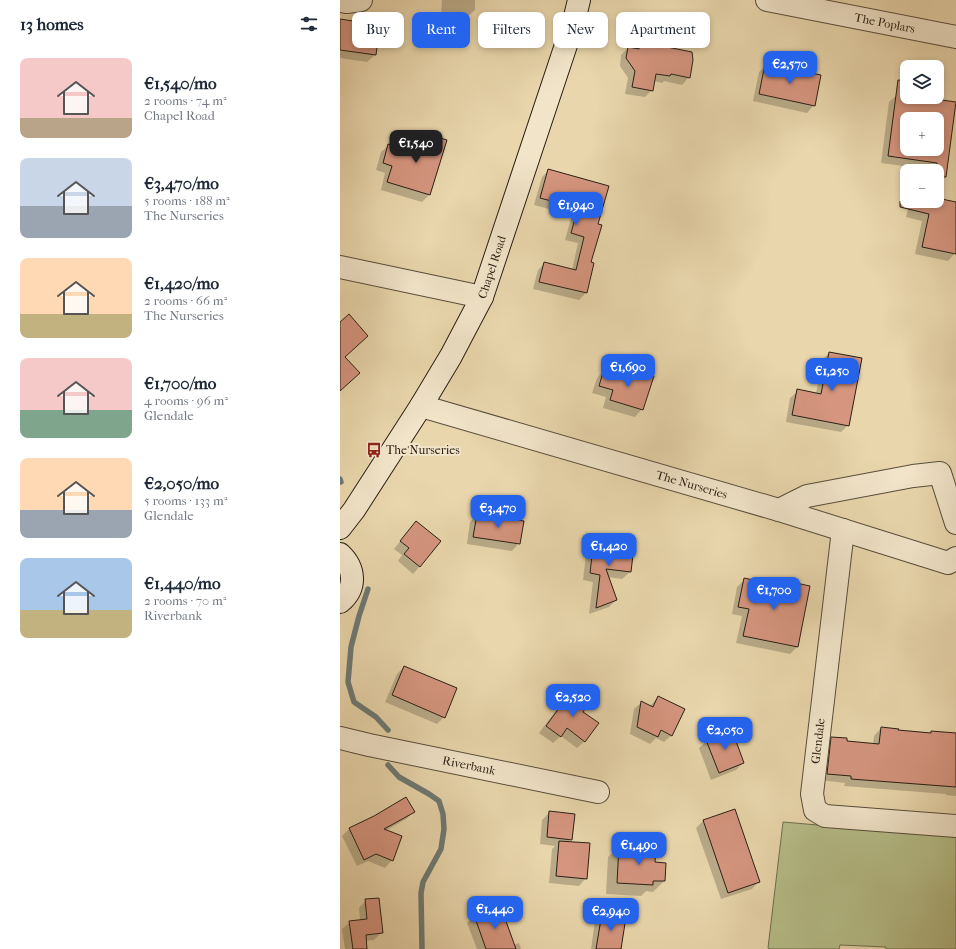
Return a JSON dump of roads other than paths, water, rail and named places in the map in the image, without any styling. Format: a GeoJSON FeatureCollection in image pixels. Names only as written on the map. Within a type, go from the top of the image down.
{"type":"FeatureCollection","features":[{"type":"Feature","properties":{"kind":"street"},"geometry":{"type":"LineString","coordinates":[[340,1],[347,2],[362,0]]}},
{"type":"Feature","properties":{"kind":"street","name":"Chapel Road"},"geometry":{"type":"LineString","coordinates":[[340,528],[354,510],[421,406],[451,356],[482,297],[574,21],[579,0]]}},
{"type":"Feature","properties":{"kind":"street","name":"The Poplars"},"geometry":{"type":"LineString","coordinates":[[767,0],[956,37]]}},
{"type":"Feature","properties":{"kind":"street"},"geometry":{"type":"LineString","coordinates":[[340,267],[482,297]]}},
{"type":"Feature","properties":{"kind":"street","name":"The Nurseries"},"geometry":{"type":"LineString","coordinates":[[421,406],[779,510],[948,563],[956,558]]}},
{"type":"Feature","properties":{"kind":"street"},"geometry":{"type":"LineString","coordinates":[[779,510],[807,496],[913,476],[940,473],[956,523]]}},
{"type":"Feature","properties":{"kind":"street","name":"Chapel Road"},"geometry":{"type":"LineString","coordinates":[[343,556],[354,510]]}},
{"type":"Feature","properties":{"kind":"street","name":"Glendale"},"geometry":{"type":"LineString","coordinates":[[843,530],[812,794],[815,810],[825,816],[956,826]]}},
{"type":"Feature","properties":{"kind":"street"},"geometry":{"type":"LineString","coordinates":[[340,602],[348,594],[352,576],[350,567],[343,556]]}},
{"type":"Feature","properties":{"kind":"street","name":"Riverbank"},"geometry":{"type":"LineString","coordinates":[[340,738],[598,792]]}},
{"type":"Feature","properties":{"kind":"waterway"},"geometry":{"type":"LineString","coordinates":[[368,589],[351,647],[348,682],[354,702],[376,717],[388,730]]}},
{"type":"Feature","properties":{"kind":"waterway"},"geometry":{"type":"LineString","coordinates":[[388,765],[399,777],[439,801],[443,814],[444,829],[441,849],[423,882],[421,893],[422,949]]}},
{"type":"Feature","properties":{"kind":"place","name":"The Nurseries"},"geometry":{"type":"Point","coordinates":[374,450]}}]}
